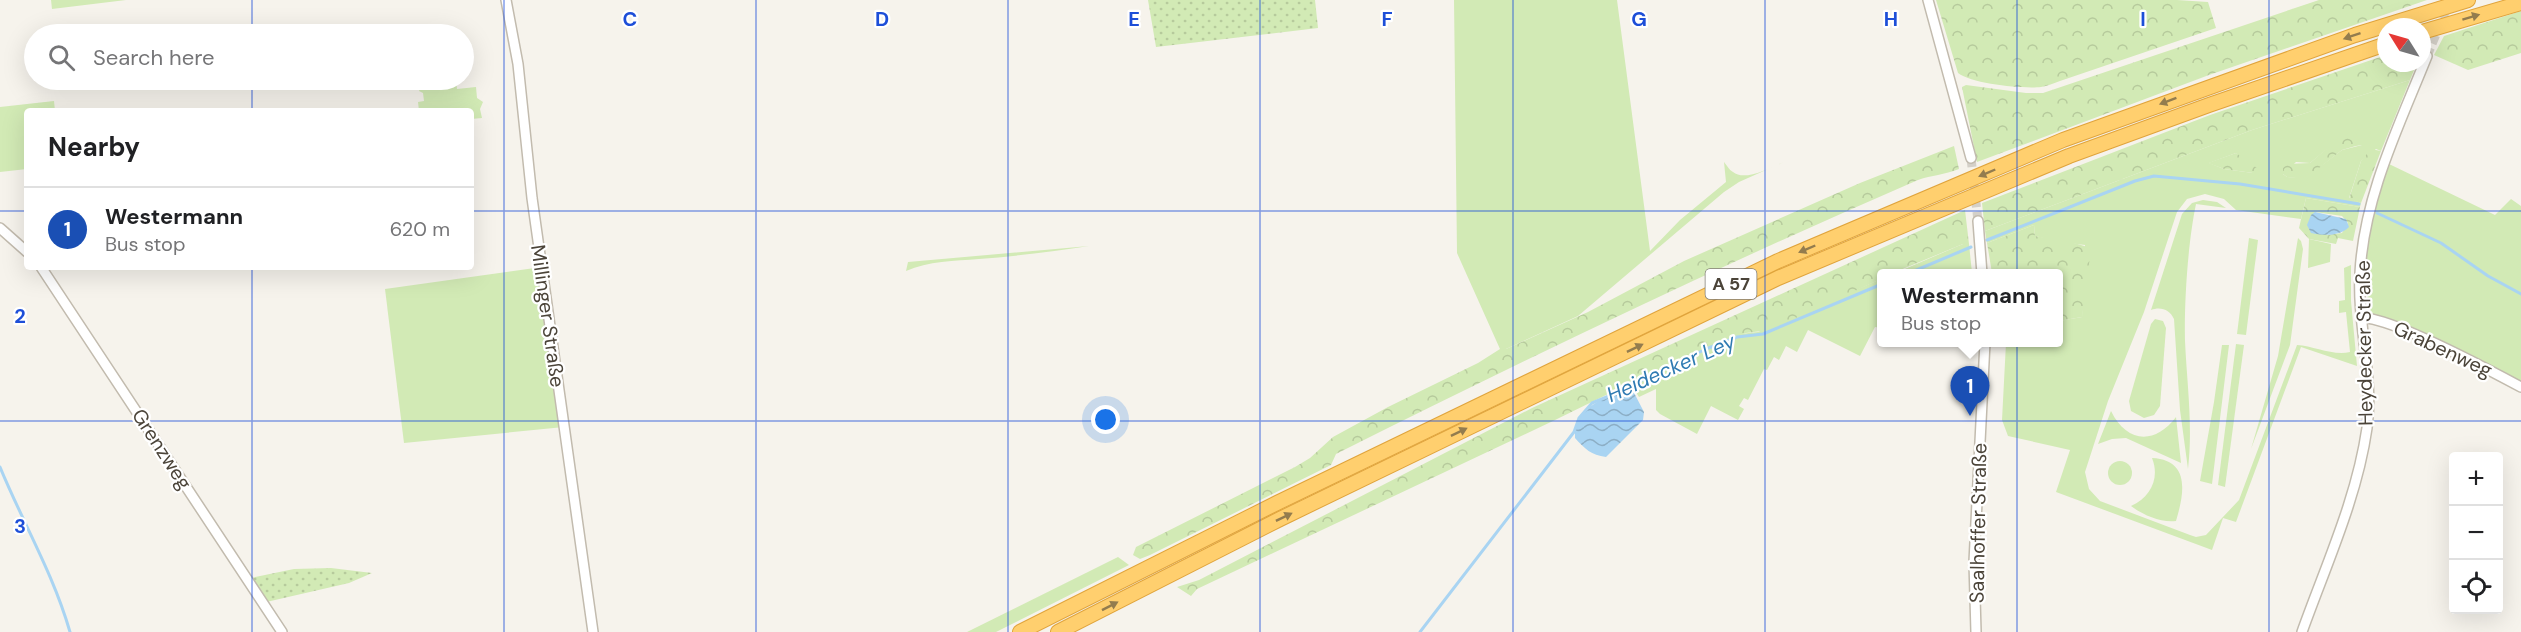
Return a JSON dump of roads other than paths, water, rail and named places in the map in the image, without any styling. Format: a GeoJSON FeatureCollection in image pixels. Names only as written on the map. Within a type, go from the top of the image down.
{"type":"FeatureCollection","features":[{"type":"Feature","properties":{"kind":"highway","name":"A 57"},"geometry":{"type":"LineString","coordinates":[[1020,632],[1277,503],[1778,261],[2063,140],[2355,35],[2468,0]]}},
{"type":"Feature","properties":{"kind":"highway"},"geometry":{"type":"LineString","coordinates":[[2431,29],[2521,3]]}},
{"type":"Feature","properties":{"kind":"highway","name":"A 57"},"geometry":{"type":"LineString","coordinates":[[1058,632],[1280,519],[1778,278],[2070,156],[2377,47]]}},
{"type":"Feature","properties":{"kind":"street","name":"Millinger Straße"},"geometry":{"type":"LineString","coordinates":[[506,0],[518,64],[532,198],[593,632]]}},
{"type":"Feature","properties":{"kind":"street"},"geometry":{"type":"LineString","coordinates":[[1928,0],[1971,159]]}},
{"type":"Feature","properties":{"kind":"street","name":"Heydecker Straße"},"geometry":{"type":"LineString","coordinates":[[2302,632],[2352,494],[2362,455],[2368,405],[2360,273],[2368,215],[2384,163],[2421,72]]}},
{"type":"Feature","properties":{"kind":"street"},"geometry":{"type":"LineString","coordinates":[[1978,221],[1982,269]]}},
{"type":"Feature","properties":{"kind":"street"},"geometry":{"type":"LineString","coordinates":[[0,228],[24,249]]}},
{"type":"Feature","properties":{"kind":"street","name":"Grenzweg"},"geometry":{"type":"LineString","coordinates":[[43,270],[282,632]]}},
{"type":"Feature","properties":{"kind":"street","name":"Grabenweg"},"geometry":{"type":"LineString","coordinates":[[2362,318],[2380,320],[2493,371],[2521,387]]}},
{"type":"Feature","properties":{"kind":"street","name":"Saalhoffer Straße"},"geometry":{"type":"LineString","coordinates":[[1976,632],[1975,551],[1984,347]]}},
{"type":"Feature","properties":{"kind":"water"},"geometry":{"type":"Polygon","coordinates":[[[2315,212],[2346,219],[2349,227],[2332,234],[2311,233],[2307,225],[2311,215],[2315,212]]]}},
{"type":"Feature","properties":{"kind":"water"},"geometry":{"type":"Polygon","coordinates":[[[1631,387],[1644,412],[1643,420],[1606,457],[1589,451],[1575,438],[1580,418],[1594,404],[1631,387]]]}},
{"type":"Feature","properties":{"kind":"waterway"},"geometry":{"type":"LineString","coordinates":[[1987,240],[2135,181],[2154,176],[2240,184],[2359,204]]}},
{"type":"Feature","properties":{"kind":"waterway"},"geometry":{"type":"LineString","coordinates":[[2377,213],[2441,243],[2488,276],[2521,294]]}},
{"type":"Feature","properties":{"kind":"waterway","name":"Heidecker Ley"},"geometry":{"type":"LineString","coordinates":[[1919,269],[1971,247]]}},
{"type":"Feature","properties":{"kind":"waterway","name":"Heidecker Ley"},"geometry":{"type":"LineString","coordinates":[[1420,632],[1574,432],[1579,418],[1592,403],[1631,387],[1706,349],[1737,337],[1763,334],[1877,286]]}},
{"type":"Feature","properties":{"kind":"waterway"},"geometry":{"type":"LineString","coordinates":[[0,467],[46,569],[70,632]]}},
{"type":"Feature","properties":{"kind":"tunnel"},"geometry":{"type":"LineString","coordinates":[[2431,46],[2448,5]]}},
{"type":"Feature","properties":{"kind":"tunnel"},"geometry":{"type":"LineString","coordinates":[[1971,158],[1978,221]]}},
{"type":"Feature","properties":{"kind":"place","name":"Westermann"},"geometry":{"type":"Point","coordinates":[1970,416]}}]}
